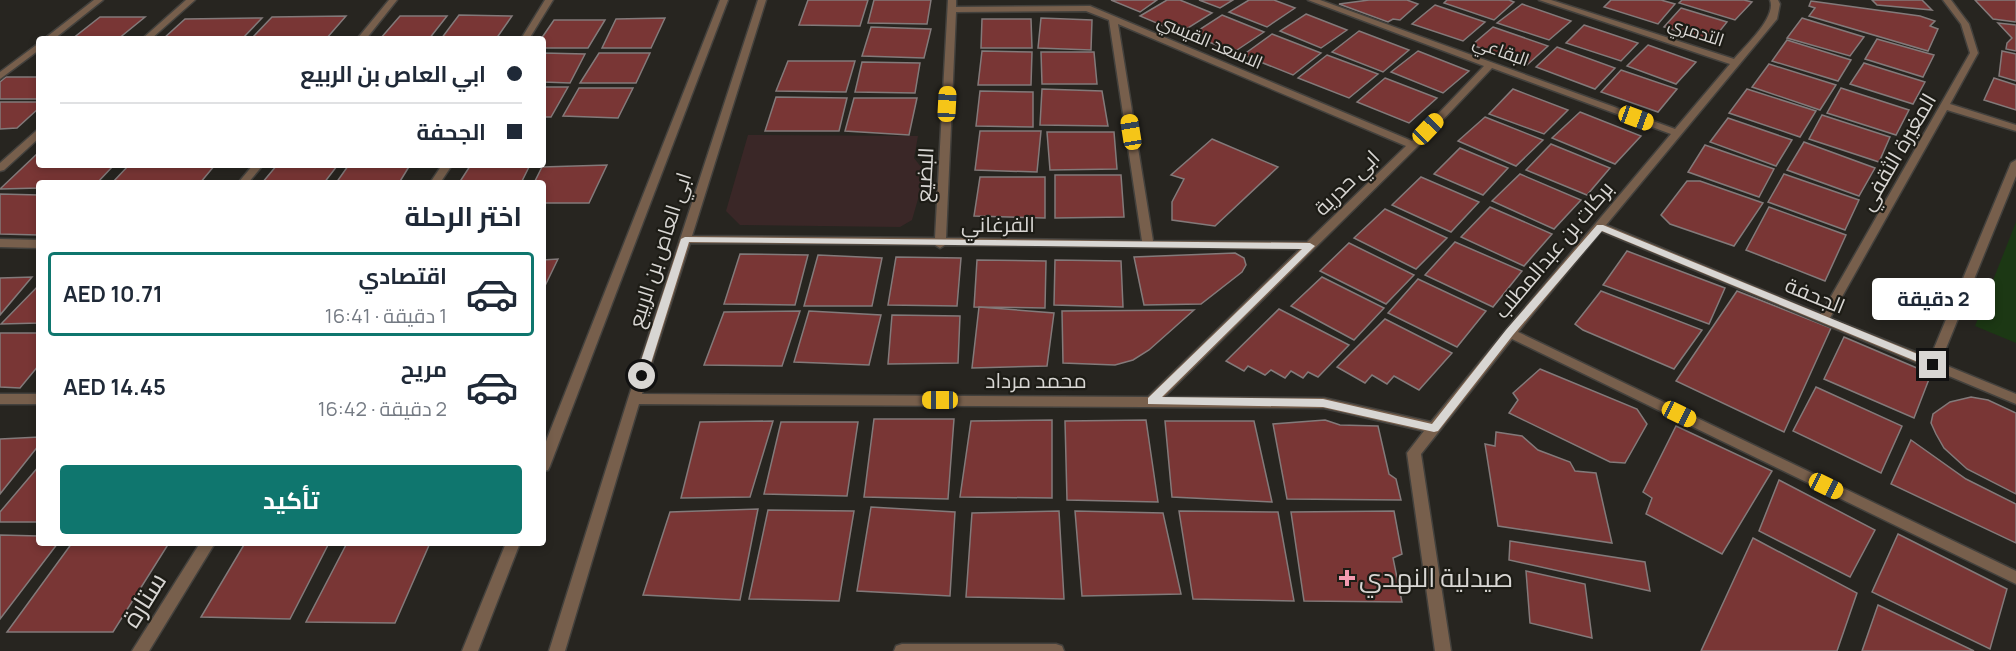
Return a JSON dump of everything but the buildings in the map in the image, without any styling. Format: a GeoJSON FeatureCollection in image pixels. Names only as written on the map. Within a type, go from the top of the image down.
{"type":"FeatureCollection","features":[{"type":"Feature","properties":{"kind":"street"},"geometry":{"type":"LineString","coordinates":[[52,36],[99,0]]}},
{"type":"Feature","properties":{"kind":"street"},"geometry":{"type":"LineString","coordinates":[[149,36],[191,0]]}},
{"type":"Feature","properties":{"kind":"street"},"geometry":{"type":"LineString","coordinates":[[363,36],[393,0]]}},
{"type":"Feature","properties":{"kind":"street"},"geometry":{"type":"LineString","coordinates":[[527,36],[549,0]]}},
{"type":"Feature","properties":{"kind":"street","name":"ابي العاص بن الربيع"},"geometry":{"type":"LineString","coordinates":[[546,458],[724,0]]}},
{"type":"Feature","properties":{"kind":"street","name":"ابي العاص بن الربيع"},"geometry":{"type":"LineString","coordinates":[[557,651],[634,399],[762,0]]}},
{"type":"Feature","properties":{"kind":"street","name":"البقاعي"},"geometry":{"type":"LineString","coordinates":[[1312,0],[1678,133]]}},
{"type":"Feature","properties":{"kind":"street","name":"التدمري"},"geometry":{"type":"LineString","coordinates":[[1543,0],[1736,63]]}},
{"type":"Feature","properties":{"kind":"street","name":"بركات بن عبدالمطلب"},"geometry":{"type":"LineString","coordinates":[[1443,651],[1414,453],[1510,333],[1774,17],[1776,4],[1774,0]]}},
{"type":"Feature","properties":{"kind":"street","name":"المغيرة الثقفي"},"geometry":{"type":"LineString","coordinates":[[1823,320],[1974,53],[1965,24],[1947,0]]}},
{"type":"Feature","properties":{"kind":"street","name":"الاسعد القيسي"},"geometry":{"type":"LineString","coordinates":[[951,5],[1087,8],[1413,145]]}},
{"type":"Feature","properties":{"kind":"street","name":"البضيع"},"geometry":{"type":"LineString","coordinates":[[940,244],[951,5]]}},
{"type":"Feature","properties":{"kind":"street"},"geometry":{"type":"LineString","coordinates":[[1113,20],[1148,245]]}},
{"type":"Feature","properties":{"kind":"street"},"geometry":{"type":"LineString","coordinates":[[0,76],[36,48]]}},
{"type":"Feature","properties":{"kind":"street","name":"ابي حدرية"},"geometry":{"type":"LineString","coordinates":[[1152,401],[1413,145],[1490,65]]}},
{"type":"Feature","properties":{"kind":"street"},"geometry":{"type":"LineString","coordinates":[[1945,106],[2016,128]]}},
{"type":"Feature","properties":{"kind":"street"},"geometry":{"type":"LineString","coordinates":[[0,168],[36,136]]}},
{"type":"Feature","properties":{"kind":"street"},"geometry":{"type":"LineString","coordinates":[[1933,365],[2016,163]]}},
{"type":"Feature","properties":{"kind":"street"},"geometry":{"type":"LineString","coordinates":[[246,180],[256,168]]}},
{"type":"Feature","properties":{"kind":"street","name":"الجحفة"},"geometry":{"type":"LineString","coordinates":[[1600,227],[2016,399]]}},
{"type":"Feature","properties":{"kind":"street","name":"الفرغاني"},"geometry":{"type":"LineString","coordinates":[[685,239],[940,244],[1310,246]]}},
{"type":"Feature","properties":{"kind":"street"},"geometry":{"type":"LineString","coordinates":[[0,243],[36,244]]}},
{"type":"Feature","properties":{"kind":"street"},"geometry":{"type":"LineString","coordinates":[[1510,333],[2016,578]]}},
{"type":"Feature","properties":{"kind":"street"},"geometry":{"type":"LineString","coordinates":[[0,399],[36,399]]}},
{"type":"Feature","properties":{"kind":"street","name":"محمد مرداد"},"geometry":{"type":"LineString","coordinates":[[634,399],[1323,403],[1434,428]]}},
{"type":"Feature","properties":{"kind":"street","name":"ستارة"},"geometry":{"type":"LineString","coordinates":[[140,651],[206,546]]}},
{"type":"Feature","properties":{"kind":"street"},"geometry":{"type":"LineString","coordinates":[[470,651],[512,546]]}},
{"type":"Feature","properties":{"kind":"street"},"geometry":{"type":"LineString","coordinates":[[902,651],[1056,651]]}},
{"type":"Feature","properties":{"kind":"shaded area"},"geometry":{"type":"Polygon","coordinates":[[[748,135],[918,136],[914,158],[925,172],[922,196],[918,199],[912,220],[900,227],[740,225],[726,211],[748,135]]]}},
{"type":"Feature","properties":{"kind":"green space"},"geometry":{"type":"Polygon","coordinates":[[[2016,222],[2016,343],[1975,326],[2016,222]]]}},
{"type":"Feature","properties":{"kind":"place","name":"صيدلية النهدي"},"geometry":{"type":"Point","coordinates":[1347,578]}},
{"type":"Feature","properties":{"kind":"route"},"geometry":{"type":"LineString","coordinates":[[642,376],[685,239],[940,244],[1310,246],[1152,401],[1323,403],[1434,428],[1510,333],[1600,227],[1933,365]]}}]}
